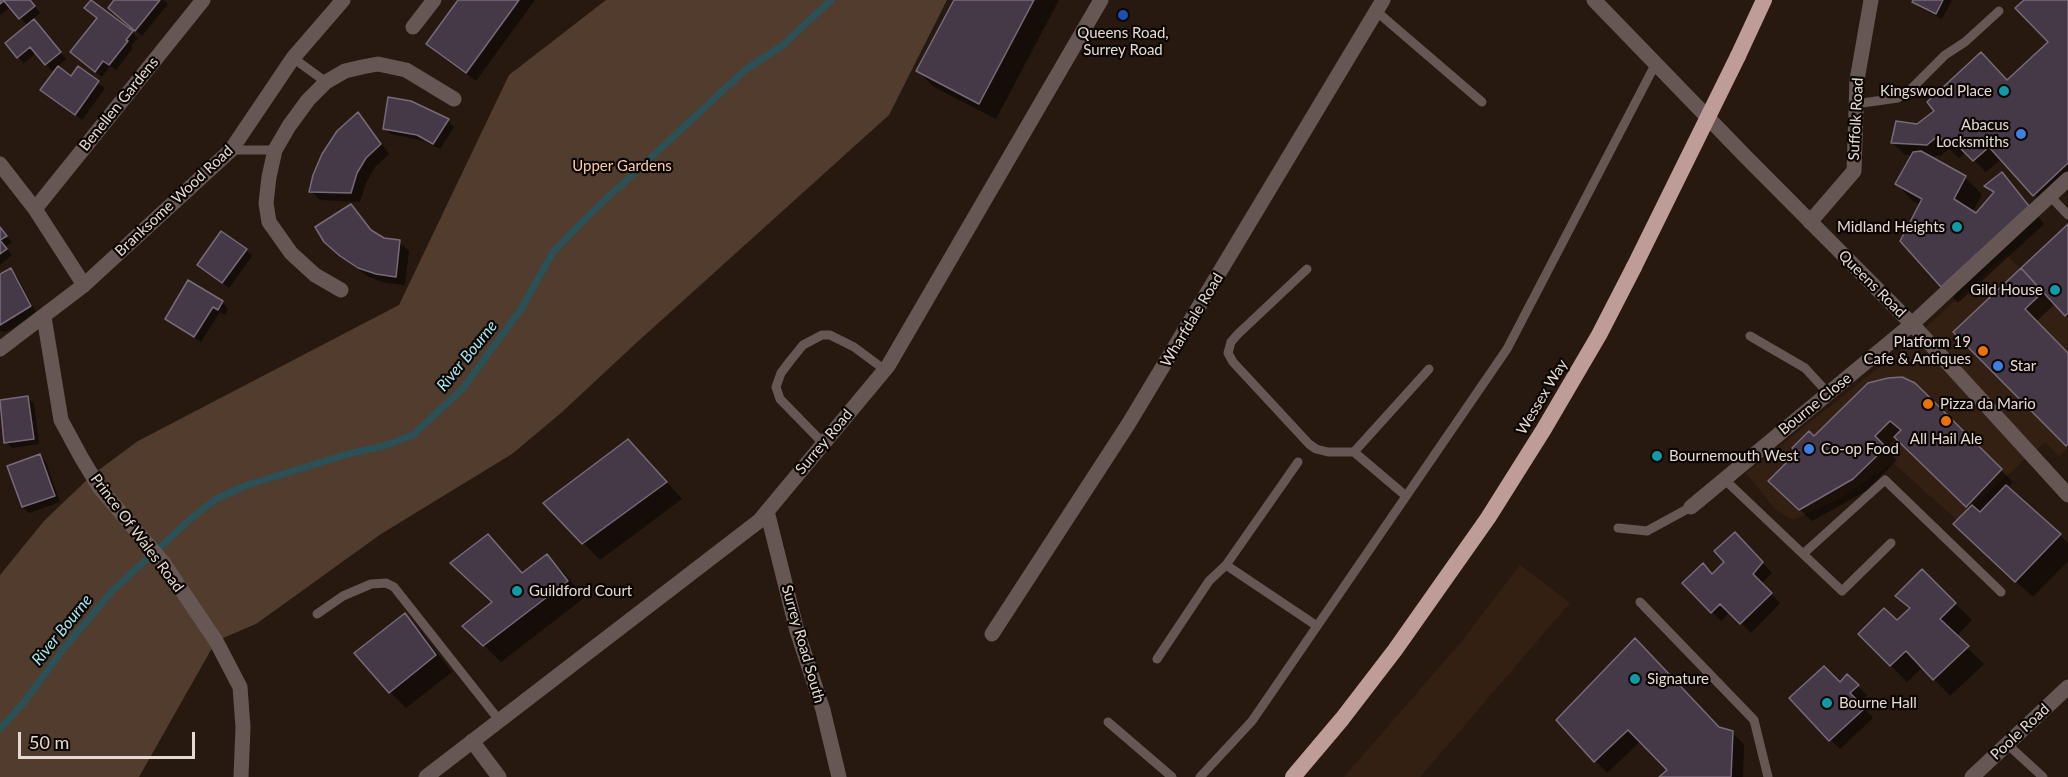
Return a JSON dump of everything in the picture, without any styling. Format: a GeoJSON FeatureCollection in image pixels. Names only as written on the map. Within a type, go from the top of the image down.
{"type":"FeatureCollection","features":[{"type":"Feature","properties":{"kind":"highway","name":"Wessex Way"},"geometry":{"type":"LineString","coordinates":[[1293,777],[1342,719],[1395,650],[1488,518],[1555,411],[1599,335],[1634,267],[1764,0]]}},
{"type":"Feature","properties":{"kind":"street","name":"Benellen Gardens"},"geometry":{"type":"LineString","coordinates":[[35,209],[203,0]]}},
{"type":"Feature","properties":{"kind":"street","name":"Branksome Wood Road"},"geometry":{"type":"LineString","coordinates":[[0,349],[84,285],[231,150],[293,58],[343,0]]}},
{"type":"Feature","properties":{"kind":"street","name":"Surrey Road"},"geometry":{"type":"LineString","coordinates":[[426,777],[759,521],[885,370],[1101,0]]}},
{"type":"Feature","properties":{"kind":"street","name":"Queens Road"},"geometry":{"type":"LineString","coordinates":[[1594,0],[1912,324],[2068,495]]}},
{"type":"Feature","properties":{"kind":"street","name":"Suffolk Road"},"geometry":{"type":"LineString","coordinates":[[1810,222],[1854,171],[1857,80],[1871,0]]}},
{"type":"Feature","properties":{"kind":"street"},"geometry":{"type":"LineString","coordinates":[[413,27],[428,2]]}},
{"type":"Feature","properties":{"kind":"street","name":"Wharfdale Road"},"geometry":{"type":"LineString","coordinates":[[992,634],[1129,423],[1380,6]]}},
{"type":"Feature","properties":{"kind":"street"},"geometry":{"type":"LineString","coordinates":[[341,290],[315,275],[291,253],[269,222],[266,203],[268,177],[276,150],[289,126],[308,100],[327,81],[345,71],[378,64],[406,70],[454,99]]}},
{"type":"Feature","properties":{"kind":"street"},"geometry":{"type":"LineString","coordinates":[[0,164],[35,209],[84,285]]}},
{"type":"Feature","properties":{"kind":"street","name":"Bourne Close"},"geometry":{"type":"LineString","coordinates":[[1690,507],[1912,324],[2068,179]]}},
{"type":"Feature","properties":{"kind":"street","name":"Prince Of Wales Road"},"geometry":{"type":"LineString","coordinates":[[44,317],[62,420],[99,487],[162,561],[216,641],[240,687],[243,727],[242,777]]}},
{"type":"Feature","properties":{"kind":"street","name":"Surrey Road South"},"geometry":{"type":"LineString","coordinates":[[766,511],[797,631],[823,710],[839,777]]}},
{"type":"Feature","properties":{"kind":"street","name":"Poole Road"},"geometry":{"type":"LineString","coordinates":[[1972,777],[2068,687]]}},
{"type":"Feature","properties":{"kind":"street"},"geometry":{"type":"LineString","coordinates":[[472,741],[499,777]]}},
{"type":"Feature","properties":{"kind":"lane"},"geometry":{"type":"LineString","coordinates":[[1380,6],[1482,102]]}},
{"type":"Feature","properties":{"kind":"lane"},"geometry":{"type":"LineString","coordinates":[[1855,104],[1898,98],[1908,92],[1945,55],[1965,42],[1999,11]]}},
{"type":"Feature","properties":{"kind":"lane"},"geometry":{"type":"LineString","coordinates":[[293,58],[327,81]]}},
{"type":"Feature","properties":{"kind":"lane"},"geometry":{"type":"LineString","coordinates":[[1200,777],[1252,720],[1507,349],[1656,63]]}},
{"type":"Feature","properties":{"kind":"lane"},"geometry":{"type":"LineString","coordinates":[[231,150],[276,150]]}},
{"type":"Feature","properties":{"kind":"lane"},"geometry":{"type":"LineString","coordinates":[[2050,196],[2068,215]]}},
{"type":"Feature","properties":{"kind":"lane"},"geometry":{"type":"LineString","coordinates":[[1306,269],[1238,334],[1231,342],[1228,353],[1233,362],[1309,444],[1316,449],[1328,452],[1354,452],[1406,496]]}},
{"type":"Feature","properties":{"kind":"lane"},"geometry":{"type":"LineString","coordinates":[[823,443],[780,399],[776,387],[781,373],[803,345],[822,335],[830,335],[854,347],[885,370]]}},
{"type":"Feature","properties":{"kind":"lane"},"geometry":{"type":"LineString","coordinates":[[1750,336],[1805,368],[1828,393]]}},
{"type":"Feature","properties":{"kind":"lane"},"geometry":{"type":"LineString","coordinates":[[1354,452],[1429,369]]}},
{"type":"Feature","properties":{"kind":"lane"},"geometry":{"type":"LineString","coordinates":[[1157,659],[1209,581],[1226,565],[1298,462]]}},
{"type":"Feature","properties":{"kind":"lane"},"geometry":{"type":"LineString","coordinates":[[1724,479],[1842,591],[1891,543]]}},
{"type":"Feature","properties":{"kind":"lane"},"geometry":{"type":"LineString","coordinates":[[1803,554],[1885,480],[2001,592]]}},
{"type":"Feature","properties":{"kind":"lane"},"geometry":{"type":"LineString","coordinates":[[1618,528],[1647,531],[1690,507]]}},
{"type":"Feature","properties":{"kind":"lane"},"geometry":{"type":"LineString","coordinates":[[1226,565],[1317,626]]}},
{"type":"Feature","properties":{"kind":"lane"},"geometry":{"type":"LineString","coordinates":[[317,614],[343,596],[371,584],[386,583],[394,587],[499,720]]}},
{"type":"Feature","properties":{"kind":"lane"},"geometry":{"type":"LineString","coordinates":[[1640,602],[1754,720],[1768,777]]}},
{"type":"Feature","properties":{"kind":"lane"},"geometry":{"type":"LineString","coordinates":[[1108,723],[1172,777]]}},
{"type":"Feature","properties":{"kind":"lane"},"geometry":{"type":"LineString","coordinates":[[2007,744],[2043,777]]}},
{"type":"Feature","properties":{"kind":"shaded area"},"geometry":{"type":"Polygon","coordinates":[[[2006,254],[2068,318],[2068,448],[2059,456],[2045,442],[1957,520],[1893,463],[1840,499],[1793,520],[1775,509],[1746,473],[1902,349],[2006,254]]]}},
{"type":"Feature","properties":{"kind":"shaded area"},"geometry":{"type":"Polygon","coordinates":[[[1520,565],[1570,603],[1420,777],[1344,777],[1462,641],[1520,565]]]}},
{"type":"Feature","properties":{"kind":"green space","name":"Upper Gardens"},"geometry":{"type":"Polygon","coordinates":[[[606,0],[947,0],[889,115],[561,413],[512,454],[381,534],[256,624],[216,641],[139,777],[0,777],[0,575],[44,521],[92,475],[138,441],[399,305],[509,75],[606,0]]]}},
{"type":"Feature","properties":{"kind":"building"},"geometry":{"type":"Polygon","coordinates":[[[0,0],[30,0],[35,6],[19,19],[4,1],[0,4],[0,0]]]}},
{"type":"Feature","properties":{"kind":"building"},"geometry":{"type":"Polygon","coordinates":[[[91,0],[133,31],[109,65],[103,61],[95,72],[70,52],[97,18],[84,8],[91,0]]]}},
{"type":"Feature","properties":{"kind":"building"},"geometry":{"type":"Polygon","coordinates":[[[114,0],[160,0],[135,31],[108,8],[114,0]]]}},
{"type":"Feature","properties":{"kind":"building"},"geometry":{"type":"Polygon","coordinates":[[[458,0],[519,0],[466,73],[426,44],[458,0]]]}},
{"type":"Feature","properties":{"kind":"building"},"geometry":{"type":"Polygon","coordinates":[[[954,0],[1034,0],[979,104],[916,71],[954,0]]]}},
{"type":"Feature","properties":{"kind":"building"},"geometry":{"type":"Polygon","coordinates":[[[1913,0],[1943,0],[1936,14],[1912,2],[1913,0]]]}},
{"type":"Feature","properties":{"kind":"building","name":"Kingswood Place"},"geometry":{"type":"Polygon","coordinates":[[[2024,0],[2068,0],[2068,163],[2033,196],[1989,147],[1973,161],[1953,141],[1946,147],[1939,135],[1927,145],[1891,143],[1896,121],[1917,124],[1934,111],[1927,102],[1981,52],[2007,80],[2048,42],[2015,8],[2024,0]]]}},
{"type":"Feature","properties":{"kind":"building"},"geometry":{"type":"Polygon","coordinates":[[[34,19],[61,52],[45,65],[30,47],[17,58],[5,43],[34,19]]]}},
{"type":"Feature","properties":{"kind":"building"},"geometry":{"type":"Polygon","coordinates":[[[58,66],[71,76],[78,66],[99,81],[75,115],[40,90],[58,66]]]}},
{"type":"Feature","properties":{"kind":"building"},"geometry":{"type":"Polygon","coordinates":[[[388,97],[411,101],[449,119],[433,144],[417,135],[383,129],[388,97]]]}},
{"type":"Feature","properties":{"kind":"building"},"geometry":{"type":"Polygon","coordinates":[[[358,112],[381,144],[366,158],[357,173],[351,193],[309,192],[322,154],[337,131],[358,112]]]}},
{"type":"Feature","properties":{"kind":"building","name":"Midland Heights"},"geometry":{"type":"Polygon","coordinates":[[[1921,151],[1966,176],[1954,199],[1976,213],[1994,192],[1984,186],[2002,172],[2029,206],[1941,287],[1900,241],[1922,199],[1895,184],[1913,152],[1921,151]]]}},
{"type":"Feature","properties":{"kind":"building"},"geometry":{"type":"Polygon","coordinates":[[[351,204],[371,230],[384,238],[400,240],[396,277],[358,268],[324,242],[315,227],[351,204]]]}},
{"type":"Feature","properties":{"kind":"building","name":"Gild House"},"geometry":{"type":"Polygon","coordinates":[[[2068,224],[2068,313],[2065,316],[2021,268],[2068,224]]]}},
{"type":"Feature","properties":{"kind":"building"},"geometry":{"type":"Polygon","coordinates":[[[0,227],[7,236],[0,240],[0,227]]]}},
{"type":"Feature","properties":{"kind":"building"},"geometry":{"type":"Polygon","coordinates":[[[221,231],[247,249],[222,283],[197,265],[221,231]]]}},
{"type":"Feature","properties":{"kind":"building"},"geometry":{"type":"Polygon","coordinates":[[[0,240],[7,249],[0,254],[0,240]]]}},
{"type":"Feature","properties":{"kind":"building"},"geometry":{"type":"Polygon","coordinates":[[[11,268],[31,306],[0,325],[0,274],[11,268]]]}},
{"type":"Feature","properties":{"kind":"building"},"geometry":{"type":"Polygon","coordinates":[[[2021,268],[2043,292],[2025,309],[2068,353],[2068,444],[2066,446],[1953,332],[2021,268]]]}},
{"type":"Feature","properties":{"kind":"building"},"geometry":{"type":"Polygon","coordinates":[[[188,280],[223,301],[218,310],[213,307],[194,337],[165,319],[188,280]]]}},
{"type":"Feature","properties":{"kind":"building"},"geometry":{"type":"Polygon","coordinates":[[[1902,377],[1915,383],[2002,469],[1966,507],[1894,437],[1901,430],[1890,421],[1875,436],[1886,447],[1853,479],[1799,510],[1768,481],[1797,452],[1792,448],[1809,431],[1814,436],[1868,383],[1902,377]]]}},
{"type":"Feature","properties":{"kind":"building"},"geometry":{"type":"Polygon","coordinates":[[[28,396],[34,439],[4,443],[0,400],[28,396]]]}},
{"type":"Feature","properties":{"kind":"building"},"geometry":{"type":"Polygon","coordinates":[[[628,439],[667,482],[582,544],[543,503],[628,439]]]}},
{"type":"Feature","properties":{"kind":"building"},"geometry":{"type":"Polygon","coordinates":[[[40,454],[55,496],[22,507],[7,466],[40,454]]]}},
{"type":"Feature","properties":{"kind":"building"},"geometry":{"type":"Polygon","coordinates":[[[2006,485],[2061,534],[2015,582],[1953,524],[1972,505],[1980,512],[2006,485]]]}},
{"type":"Feature","properties":{"kind":"building"},"geometry":{"type":"Polygon","coordinates":[[[1735,532],[1763,562],[1753,574],[1772,593],[1740,624],[1720,604],[1711,613],[1682,583],[1703,563],[1712,574],[1724,562],[1714,551],[1735,532]]]}},
{"type":"Feature","properties":{"kind":"building","name":"Guildford Court"},"geometry":{"type":"Polygon","coordinates":[[[488,534],[522,573],[547,554],[568,581],[483,646],[462,626],[492,602],[450,563],[488,534]]]}},
{"type":"Feature","properties":{"kind":"building"},"geometry":{"type":"Polygon","coordinates":[[[1922,569],[1956,603],[1940,619],[1969,646],[1933,680],[1906,651],[1890,666],[1858,634],[1884,608],[1897,620],[1910,608],[1895,596],[1922,569]]]}},
{"type":"Feature","properties":{"kind":"building"},"geometry":{"type":"Polygon","coordinates":[[[405,613],[436,655],[389,693],[354,653],[405,613]]]}},
{"type":"Feature","properties":{"kind":"building","name":"Signature"},"geometry":{"type":"Polygon","coordinates":[[[1635,638],[1719,727],[1733,731],[1731,777],[1659,777],[1667,770],[1628,730],[1594,762],[1556,720],[1635,638]]]}},
{"type":"Feature","properties":{"kind":"building","name":"Bourne Hall"},"geometry":{"type":"Polygon","coordinates":[[[1824,666],[1840,682],[1847,674],[1859,685],[1850,693],[1865,708],[1829,741],[1789,698],[1824,666]]]}},
{"type":"Feature","properties":{"kind":"waterway","name":"River Bourne"},"geometry":{"type":"LineString","coordinates":[[0,729],[112,591],[195,515],[216,499],[247,485],[348,454],[383,446],[413,435],[463,388],[521,309],[553,252],[591,213],[745,70],[783,45],[831,0]]}},
{"type":"Feature","properties":{"kind":"place","name":"Queens Road, Surrey Road"},"geometry":{"type":"Point","coordinates":[1123,15]}},
{"type":"Feature","properties":{"kind":"place","name":"Kingswood Place"},"geometry":{"type":"Point","coordinates":[2004,91]}},
{"type":"Feature","properties":{"kind":"place","name":"Abacus Locksmiths"},"geometry":{"type":"Point","coordinates":[2021,134]}},
{"type":"Feature","properties":{"kind":"place","name":"Midland Heights"},"geometry":{"type":"Point","coordinates":[1957,227]}},
{"type":"Feature","properties":{"kind":"place","name":"Gild House"},"geometry":{"type":"Point","coordinates":[2055,290]}},
{"type":"Feature","properties":{"kind":"place","name":"Platform 19 Cafe & Antiques"},"geometry":{"type":"Point","coordinates":[1983,351]}},
{"type":"Feature","properties":{"kind":"place","name":"Star"},"geometry":{"type":"Point","coordinates":[1998,366]}},
{"type":"Feature","properties":{"kind":"place","name":"Pizza da Mario"},"geometry":{"type":"Point","coordinates":[1928,404]}},
{"type":"Feature","properties":{"kind":"place","name":"All Hail Ale"},"geometry":{"type":"Point","coordinates":[1946,421]}},
{"type":"Feature","properties":{"kind":"place","name":"Co-op Food"},"geometry":{"type":"Point","coordinates":[1809,449]}},
{"type":"Feature","properties":{"kind":"place","name":"Bournemouth West"},"geometry":{"type":"Point","coordinates":[1657,456]}},
{"type":"Feature","properties":{"kind":"place","name":"Guildford Court"},"geometry":{"type":"Point","coordinates":[517,591]}},
{"type":"Feature","properties":{"kind":"place","name":"Signature"},"geometry":{"type":"Point","coordinates":[1635,679]}},
{"type":"Feature","properties":{"kind":"place","name":"Bourne Hall"},"geometry":{"type":"Point","coordinates":[1827,703]}}]}
